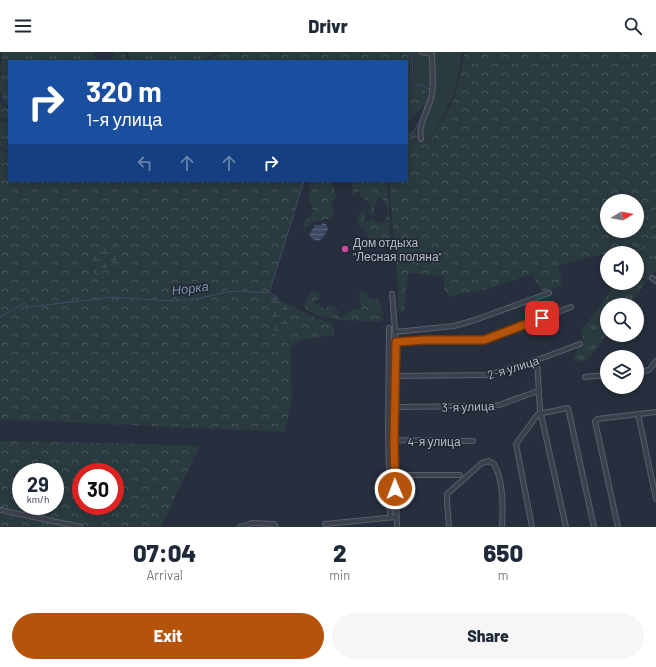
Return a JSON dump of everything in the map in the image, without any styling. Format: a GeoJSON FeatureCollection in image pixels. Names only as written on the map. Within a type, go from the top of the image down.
{"type":"FeatureCollection","features":[{"type":"Feature","properties":{"kind":"street"},"geometry":{"type":"LineString","coordinates":[[421,138],[419,131],[432,97],[433,87],[432,54],[422,52]]}},
{"type":"Feature","properties":{"kind":"street"},"geometry":{"type":"LineString","coordinates":[[395,332],[454,326],[475,320],[549,293]]}},
{"type":"Feature","properties":{"kind":"street"},"geometry":{"type":"LineString","coordinates":[[392,294],[396,342],[394,440],[397,527]]}},
{"type":"Feature","properties":{"kind":"street"},"geometry":{"type":"LineString","coordinates":[[396,342],[425,340],[484,340],[570,307]]}},
{"type":"Feature","properties":{"kind":"street"},"geometry":{"type":"LineString","coordinates":[[389,328],[388,432],[390,517]]}},
{"type":"Feature","properties":{"kind":"street","name":"2-я улица"},"geometry":{"type":"LineString","coordinates":[[395,376],[482,376],[537,360],[580,344]]}},
{"type":"Feature","properties":{"kind":"street"},"geometry":{"type":"LineString","coordinates":[[537,360],[538,391],[541,413],[566,527]]}},
{"type":"Feature","properties":{"kind":"street"},"geometry":{"type":"LineString","coordinates":[[644,370],[651,369],[656,361]]}},
{"type":"Feature","properties":{"kind":"street"},"geometry":{"type":"LineString","coordinates":[[585,377],[600,376]]}},
{"type":"Feature","properties":{"kind":"street","name":"3-я улица"},"geometry":{"type":"LineString","coordinates":[[395,407],[492,406],[499,405],[538,391]]}},
{"type":"Feature","properties":{"kind":"street"},"geometry":{"type":"LineString","coordinates":[[532,527],[516,444],[535,417],[541,413],[568,408],[594,527]]}},
{"type":"Feature","properties":{"kind":"street"},"geometry":{"type":"LineString","coordinates":[[618,527],[595,421],[597,419],[656,412]]}},
{"type":"Feature","properties":{"kind":"street"},"geometry":{"type":"LineString","coordinates":[[638,414],[656,499]]}},
{"type":"Feature","properties":{"kind":"street","name":"4-я улица"},"geometry":{"type":"LineString","coordinates":[[394,440],[473,441]]}},
{"type":"Feature","properties":{"kind":"street"},"geometry":{"type":"LineString","coordinates":[[448,527],[447,494],[482,463],[489,462],[494,464],[499,476],[503,503],[502,527]]}},
{"type":"Feature","properties":{"kind":"street"},"geometry":{"type":"LineString","coordinates":[[395,475],[460,475]]}},
{"type":"Feature","properties":{"kind":"street"},"geometry":{"type":"LineString","coordinates":[[0,510],[81,527]]}},
{"type":"Feature","properties":{"kind":"street"},"geometry":{"type":"LineString","coordinates":[[325,524],[396,517]]}},
{"type":"Feature","properties":{"kind":"street"},"geometry":{"type":"LineString","coordinates":[[240,527],[260,523],[274,524],[276,527]]}},
{"type":"Feature","properties":{"kind":"green space"},"geometry":{"type":"Polygon","coordinates":[[[2,52],[93,52],[97,60],[8,60],[8,105],[4,102],[0,90],[2,52]]]}},
{"type":"Feature","properties":{"kind":"green space"},"geometry":{"type":"Polygon","coordinates":[[[115,52],[124,52],[128,60],[110,60],[115,52]]]}},
{"type":"Feature","properties":{"kind":"green space"},"geometry":{"type":"Polygon","coordinates":[[[127,52],[217,52],[204,60],[131,60],[127,52]]]}},
{"type":"Feature","properties":{"kind":"green space"},"geometry":{"type":"Polygon","coordinates":[[[220,52],[411,52],[412,86],[428,87],[426,105],[419,110],[408,123],[408,60],[208,60],[220,52]]]}},
{"type":"Feature","properties":{"kind":"green space"},"geometry":{"type":"Polygon","coordinates":[[[414,52],[462,52],[458,80],[453,96],[436,130],[428,142],[419,141],[418,130],[429,98],[430,87],[414,84],[414,52]]]}},
{"type":"Feature","properties":{"kind":"green space"},"geometry":{"type":"Polygon","coordinates":[[[465,52],[656,52],[656,231],[643,246],[600,246],[600,255],[558,266],[563,285],[548,291],[541,291],[532,274],[491,288],[450,297],[444,290],[444,276],[408,273],[404,310],[403,312],[398,310],[398,282],[389,182],[408,182],[408,130],[410,131],[415,129],[418,142],[429,143],[450,108],[457,89],[465,52]]]}},
{"type":"Feature","properties":{"kind":"green space"},"geometry":{"type":"Polygon","coordinates":[[[0,102],[1,105],[8,109],[8,120],[0,118],[0,102]]]}},
{"type":"Feature","properties":{"kind":"green space"},"geometry":{"type":"Polygon","coordinates":[[[0,121],[8,123],[8,151],[0,147],[0,121]]]}},
{"type":"Feature","properties":{"kind":"green space"},"geometry":{"type":"Polygon","coordinates":[[[0,150],[8,154],[8,182],[304,182],[269,294],[317,319],[329,322],[334,326],[334,335],[297,341],[290,348],[292,396],[285,432],[0,419],[0,150]],[[99,250],[92,263],[94,272],[97,276],[109,264],[117,259],[99,250]]]}},
{"type":"Feature","properties":{"kind":"green space"},"geometry":{"type":"Polygon","coordinates":[[[310,182],[333,182],[336,196],[332,202],[333,216],[331,219],[313,222],[305,229],[303,226],[313,212],[309,201],[311,192],[309,186],[310,182]]]}},
{"type":"Feature","properties":{"kind":"green space"},"geometry":{"type":"Polygon","coordinates":[[[352,182],[387,182],[391,240],[388,242],[383,238],[369,238],[357,218],[363,210],[366,212],[364,222],[371,219],[377,223],[384,220],[388,214],[388,210],[383,199],[380,198],[377,200],[374,210],[375,216],[372,217],[369,215],[370,204],[368,201],[362,198],[359,192],[353,197],[352,182]]]}},
{"type":"Feature","properties":{"kind":"green space"},"geometry":{"type":"Polygon","coordinates":[[[656,231],[656,269],[644,285],[643,246],[656,231]]]}},
{"type":"Feature","properties":{"kind":"green space"},"geometry":{"type":"Polygon","coordinates":[[[109,242],[117,247],[117,259],[97,277],[92,266],[92,262],[100,249],[109,242]]]}},
{"type":"Feature","properties":{"kind":"green space"},"geometry":{"type":"Polygon","coordinates":[[[313,290],[315,293],[319,293],[320,299],[315,303],[322,306],[324,309],[329,305],[332,305],[339,312],[338,315],[341,317],[353,310],[361,308],[359,291],[363,292],[368,295],[371,300],[377,299],[379,301],[382,309],[383,320],[377,322],[340,320],[323,317],[305,309],[308,296],[313,290]]]}},
{"type":"Feature","properties":{"kind":"green space"},"geometry":{"type":"Polygon","coordinates":[[[612,290],[640,290],[634,298],[606,298],[612,290]]]}},
{"type":"Feature","properties":{"kind":"green space"},"geometry":{"type":"Polygon","coordinates":[[[278,298],[290,308],[286,332],[279,340],[272,322],[269,304],[273,299],[278,298]]]}},
{"type":"Feature","properties":{"kind":"green space"},"geometry":{"type":"Polygon","coordinates":[[[600,306],[601,342],[587,361],[585,360],[578,362],[573,360],[577,349],[583,344],[581,331],[600,306]]]}},
{"type":"Feature","properties":{"kind":"green space"},"geometry":{"type":"Polygon","coordinates":[[[0,441],[200,446],[161,527],[95,527],[35,515],[64,515],[64,463],[12,463],[12,510],[0,508],[0,441]]]}},
{"type":"Feature","properties":{"kind":"green space"},"geometry":{"type":"Polygon","coordinates":[[[0,514],[9,515],[69,527],[0,527],[0,514]]]}},
{"type":"Feature","properties":{"kind":"water"},"geometry":{"type":"Polygon","coordinates":[[[323,223],[326,224],[328,229],[322,238],[318,241],[312,239],[309,235],[315,225],[321,225],[323,223]]]}},
{"type":"Feature","properties":{"kind":"waterway","name":"Норка"},"geometry":{"type":"LineString","coordinates":[[408,140],[421,118],[430,92],[429,89],[420,85],[413,85],[412,52]]}},
{"type":"Feature","properties":{"kind":"waterway","name":"Норка"},"geometry":{"type":"LineString","coordinates":[[0,317],[25,303],[28,307],[113,297],[173,301],[201,298],[227,292],[240,291],[269,293],[304,182]]}},
{"type":"Feature","properties":{"kind":"waterway"},"geometry":{"type":"LineString","coordinates":[[270,293],[278,298]]}},
{"type":"Feature","properties":{"kind":"place","name":"Дом отдыха \"Лесная поляна\""},"geometry":{"type":"Point","coordinates":[345,249]}},
{"type":"Feature","properties":{"kind":"route"},"geometry":{"type":"LineString","coordinates":[[395,489],[394,440],[396,342],[425,340],[479,341],[542,318]]}}]}
